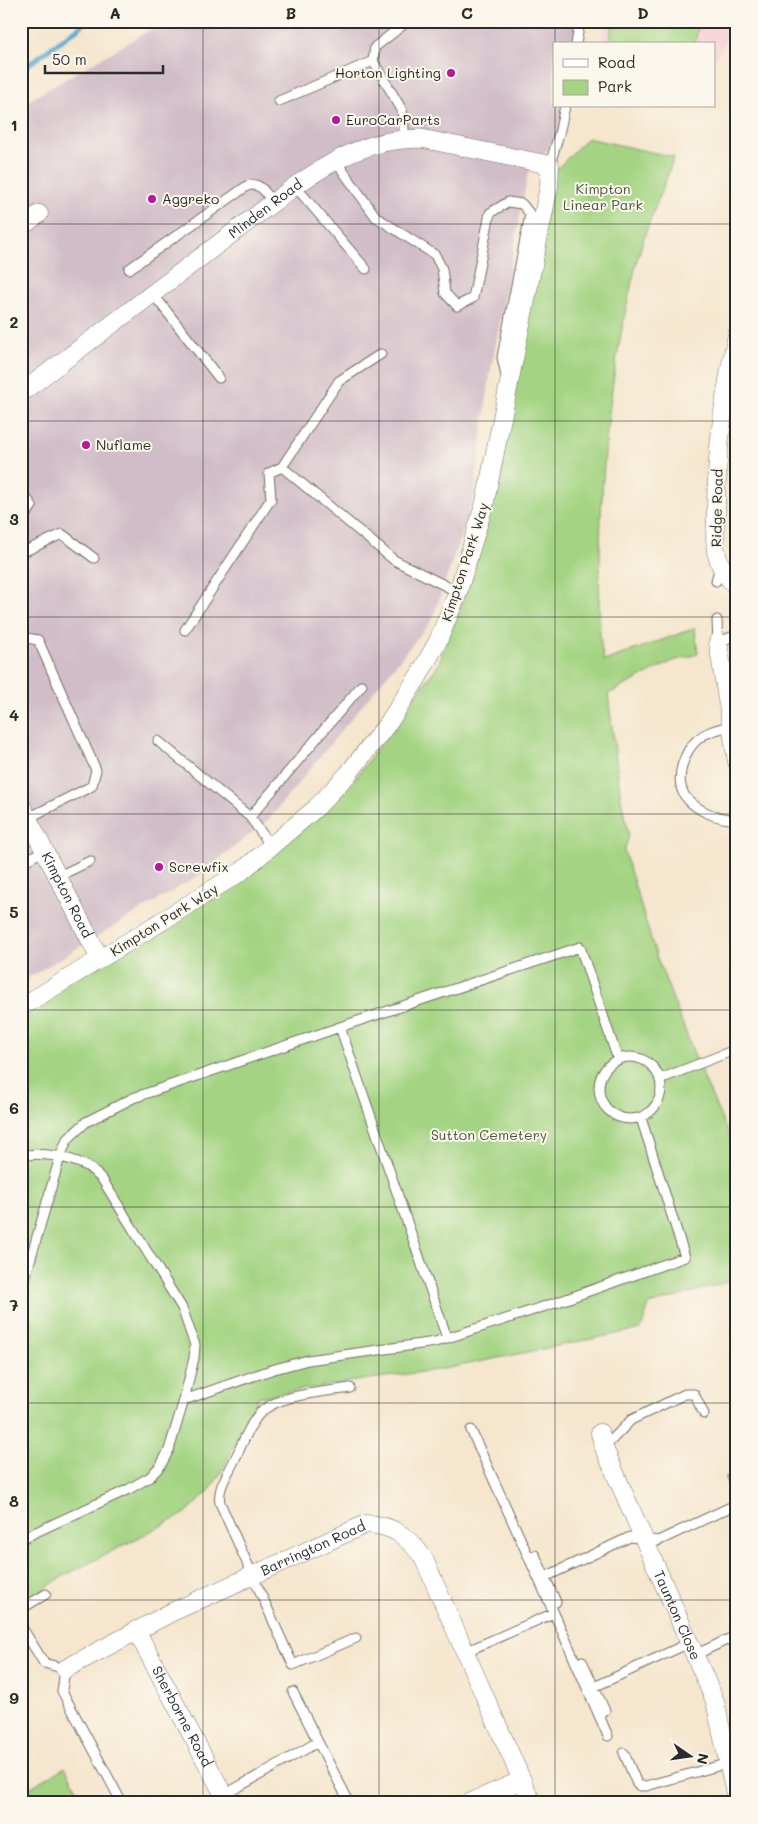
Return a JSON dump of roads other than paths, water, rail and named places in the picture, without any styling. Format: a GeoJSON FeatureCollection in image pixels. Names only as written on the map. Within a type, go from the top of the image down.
{"type":"FeatureCollection","features":[{"type":"Feature","properties":{"kind":"street","name":"Minden Road"},"geometry":{"type":"LineString","coordinates":[[21,393],[296,186],[335,160],[364,147],[405,138],[424,138],[550,165]]}},
{"type":"Feature","properties":{"kind":"street","name":"Kimpton Park Way"},"geometry":{"type":"LineString","coordinates":[[21,1007],[242,871],[316,808],[348,774],[389,722],[418,677],[438,641],[458,592],[485,502],[549,186],[550,165]]}},
{"type":"Feature","properties":{"kind":"street"},"geometry":{"type":"LineString","coordinates":[[21,227],[38,214]]}},
{"type":"Feature","properties":{"kind":"street","name":"Ridge Road"},"geometry":{"type":"LineString","coordinates":[[737,334],[726,383],[716,492],[718,574],[737,586]]}},
{"type":"Feature","properties":{"kind":"street"},"geometry":{"type":"LineString","coordinates":[[718,642],[737,762]]}},
{"type":"Feature","properties":{"kind":"street","name":"Kimpton Road"},"geometry":{"type":"LineString","coordinates":[[25,811],[100,959]]}},
{"type":"Feature","properties":{"kind":"street","name":"Taunton Close"},"geometry":{"type":"LineString","coordinates":[[602,1440],[643,1539],[715,1701],[732,1762],[736,1803]]}},
{"type":"Feature","properties":{"kind":"street","name":"Barrington Road"},"geometry":{"type":"LineString","coordinates":[[65,1669],[136,1630],[252,1575],[366,1524],[379,1524],[403,1535],[423,1557],[532,1803]]}},
{"type":"Feature","properties":{"kind":"street","name":"Sherborne Road"},"geometry":{"type":"LineString","coordinates":[[136,1630],[226,1799]]}},
{"type":"Feature","properties":{"kind":"street"},"geometry":{"type":"LineString","coordinates":[[470,1803],[522,1780]]}},
{"type":"Feature","properties":{"kind":"lane"},"geometry":{"type":"LineString","coordinates":[[405,138],[402,110],[373,61],[375,47],[408,21]]}},
{"type":"Feature","properties":{"kind":"lane"},"geometry":{"type":"LineString","coordinates":[[576,42],[580,21]]}},
{"type":"Feature","properties":{"kind":"lane"},"geometry":{"type":"LineString","coordinates":[[279,101],[373,61]]}},
{"type":"Feature","properties":{"kind":"lane"},"geometry":{"type":"LineString","coordinates":[[550,165],[565,108]]}},
{"type":"Feature","properties":{"kind":"lane"},"geometry":{"type":"LineString","coordinates":[[335,160],[376,217],[435,255],[442,269],[445,294],[457,306],[473,298],[490,213],[508,202],[522,204],[530,214],[502,357],[508,386]]}},
{"type":"Feature","properties":{"kind":"lane"},"geometry":{"type":"LineString","coordinates":[[129,269],[253,184],[258,184],[273,203]]}},
{"type":"Feature","properties":{"kind":"lane"},"geometry":{"type":"LineString","coordinates":[[296,186],[366,269]]}},
{"type":"Feature","properties":{"kind":"lane"},"geometry":{"type":"LineString","coordinates":[[153,294],[220,378]]}},
{"type":"Feature","properties":{"kind":"lane"},"geometry":{"type":"LineString","coordinates":[[185,630],[271,499],[269,473],[282,466],[339,381],[381,354]]}},
{"type":"Feature","properties":{"kind":"lane"},"geometry":{"type":"LineString","coordinates":[[282,466],[394,560],[458,592]]}},
{"type":"Feature","properties":{"kind":"lane"},"geometry":{"type":"LineString","coordinates":[[21,490],[32,506],[21,517]]}},
{"type":"Feature","properties":{"kind":"lane"},"geometry":{"type":"LineString","coordinates":[[21,553],[62,534],[94,558]]}},
{"type":"Feature","properties":{"kind":"lane"},"geometry":{"type":"LineString","coordinates":[[717,620],[718,642],[737,636]]}},
{"type":"Feature","properties":{"kind":"lane"},"geometry":{"type":"LineString","coordinates":[[21,637],[38,640],[96,770],[92,786],[25,811]]}},
{"type":"Feature","properties":{"kind":"lane"},"geometry":{"type":"LineString","coordinates":[[250,817],[362,685]]}},
{"type":"Feature","properties":{"kind":"lane"},"geometry":{"type":"LineString","coordinates":[[730,726],[710,731],[698,738],[689,749],[682,763],[681,778],[684,794],[692,804],[717,817],[737,819]]}},
{"type":"Feature","properties":{"kind":"lane"},"geometry":{"type":"LineString","coordinates":[[158,741],[250,817],[272,846]]}},
{"type":"Feature","properties":{"kind":"lane"},"geometry":{"type":"LineString","coordinates":[[21,863],[45,850]]}},
{"type":"Feature","properties":{"kind":"lane"},"geometry":{"type":"LineString","coordinates":[[59,876],[90,861]]}},
{"type":"Feature","properties":{"kind":"lane"},"geometry":{"type":"LineString","coordinates":[[21,1292],[60,1157],[67,1140],[86,1122],[133,1098],[580,947],[618,1060]]}},
{"type":"Feature","properties":{"kind":"lane"},"geometry":{"type":"LineString","coordinates":[[340,1027],[447,1338]]}},
{"type":"Feature","properties":{"kind":"lane"},"geometry":{"type":"LineString","coordinates":[[660,1079],[737,1049]]}},
{"type":"Feature","properties":{"kind":"lane"},"geometry":{"type":"LineString","coordinates":[[637,1058],[647,1062],[655,1069],[660,1079],[661,1094],[657,1104],[650,1113],[641,1118],[627,1120],[616,1117],[602,1104],[599,1085],[602,1074],[618,1060],[637,1058]]}},
{"type":"Feature","properties":{"kind":"lane"},"geometry":{"type":"LineString","coordinates":[[184,1400],[308,1360],[435,1342],[555,1303],[685,1257],[641,1118]]}},
{"type":"Feature","properties":{"kind":"lane"},"geometry":{"type":"LineString","coordinates":[[21,1156],[30,1154],[60,1157],[88,1167],[102,1179],[182,1308],[195,1345],[194,1358],[184,1400],[169,1450],[161,1465],[150,1477],[129,1489],[21,1539]]}},
{"type":"Feature","properties":{"kind":"lane"},"geometry":{"type":"LineString","coordinates":[[350,1388],[283,1400],[270,1406],[258,1415],[223,1484],[219,1498],[293,1665],[356,1638]]}},
{"type":"Feature","properties":{"kind":"lane"},"geometry":{"type":"LineString","coordinates":[[602,1440],[631,1420],[685,1394],[694,1394],[704,1414]]}},
{"type":"Feature","properties":{"kind":"lane"},"geometry":{"type":"LineString","coordinates":[[471,1430],[608,1736]]}},
{"type":"Feature","properties":{"kind":"lane"},"geometry":{"type":"LineString","coordinates":[[732,1477],[737,1488]]}},
{"type":"Feature","properties":{"kind":"lane"},"geometry":{"type":"LineString","coordinates":[[545,1578],[630,1537],[658,1541],[737,1504]]}},
{"type":"Feature","properties":{"kind":"lane"},"geometry":{"type":"LineString","coordinates":[[535,1555],[556,1602]]}},
{"type":"Feature","properties":{"kind":"lane"},"geometry":{"type":"LineString","coordinates":[[21,1609],[46,1594]]}},
{"type":"Feature","properties":{"kind":"lane"},"geometry":{"type":"LineString","coordinates":[[465,1652],[554,1613]]}},
{"type":"Feature","properties":{"kind":"lane"},"geometry":{"type":"LineString","coordinates":[[21,1626],[44,1663],[65,1669],[62,1691],[122,1803]]}},
{"type":"Feature","properties":{"kind":"lane"},"geometry":{"type":"LineString","coordinates":[[594,1687],[692,1649],[737,1636]]}},
{"type":"Feature","properties":{"kind":"lane"},"geometry":{"type":"LineString","coordinates":[[582,1661],[605,1711]]}},
{"type":"Feature","properties":{"kind":"lane"},"geometry":{"type":"LineString","coordinates":[[293,1692],[346,1796]]}},
{"type":"Feature","properties":{"kind":"lane"},"geometry":{"type":"LineString","coordinates":[[226,1799],[318,1742]]}},
{"type":"Feature","properties":{"kind":"lane"},"geometry":{"type":"LineString","coordinates":[[624,1752],[637,1784],[640,1786],[646,1786],[732,1762]]}},
{"type":"Feature","properties":{"kind":"waterway"},"geometry":{"type":"LineString","coordinates":[[21,70],[88,21]]}},
{"type":"Feature","properties":{"kind":"place","name":"Horton Lighting"},"geometry":{"type":"Point","coordinates":[451,73]}},
{"type":"Feature","properties":{"kind":"place","name":"EuroCarParts"},"geometry":{"type":"Point","coordinates":[336,120]}},
{"type":"Feature","properties":{"kind":"place","name":"Aggreko"},"geometry":{"type":"Point","coordinates":[152,199]}},
{"type":"Feature","properties":{"kind":"place","name":"Nuflame"},"geometry":{"type":"Point","coordinates":[86,445]}},
{"type":"Feature","properties":{"kind":"place","name":"Screwfix"},"geometry":{"type":"Point","coordinates":[159,867]}},
{"type":"Feature","properties":{"kind":"park label","name":"Kimpton Linear Park"},"geometry":{"type":"Point","coordinates":[603,197]}},
{"type":"Feature","properties":{"kind":"park label","name":"Sutton Cemetery"},"geometry":{"type":"Point","coordinates":[489,1135]}}]}
